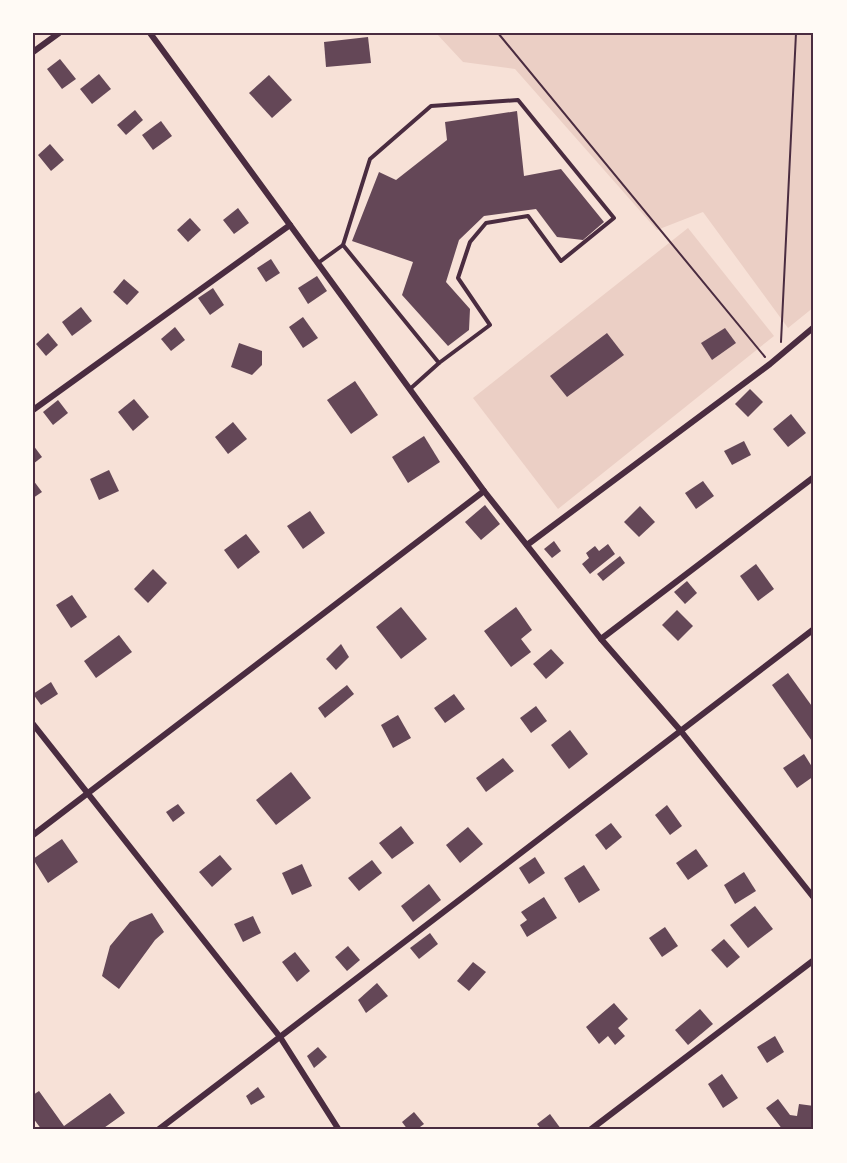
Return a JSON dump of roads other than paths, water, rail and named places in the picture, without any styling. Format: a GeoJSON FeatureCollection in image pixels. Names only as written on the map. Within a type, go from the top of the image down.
{"type":"FeatureCollection","features":[{"type":"Feature","properties":{"kind":"street"},"geometry":{"type":"LineString","coordinates":[[33,52],[59,33]]}},
{"type":"Feature","properties":{"kind":"street"},"geometry":{"type":"LineString","coordinates":[[150,33],[484,491],[601,639],[680,730],[814,898]]}},
{"type":"Feature","properties":{"kind":"street"},"geometry":{"type":"LineString","coordinates":[[33,410],[290,225]]}},
{"type":"Feature","properties":{"kind":"street"},"geometry":{"type":"LineString","coordinates":[[527,545],[770,364],[814,327]]}},
{"type":"Feature","properties":{"kind":"street"},"geometry":{"type":"LineString","coordinates":[[601,639],[814,477]]}},
{"type":"Feature","properties":{"kind":"street"},"geometry":{"type":"LineString","coordinates":[[33,835],[484,491]]}},
{"type":"Feature","properties":{"kind":"street"},"geometry":{"type":"LineString","coordinates":[[158,1130],[814,629]]}},
{"type":"Feature","properties":{"kind":"street"},"geometry":{"type":"LineString","coordinates":[[33,724],[280,1037],[339,1130]]}},
{"type":"Feature","properties":{"kind":"street"},"geometry":{"type":"LineString","coordinates":[[590,1130],[814,960]]}},
{"type":"Feature","properties":{"kind":"lane"},"geometry":{"type":"LineString","coordinates":[[318,263],[343,245],[370,159],[431,106],[518,100],[614,218],[561,261],[528,216],[486,223],[470,242],[458,278],[490,325],[439,363],[410,389]]}},
{"type":"Feature","properties":{"kind":"lane"},"geometry":{"type":"LineString","coordinates":[[343,245],[439,363]]}}]}
